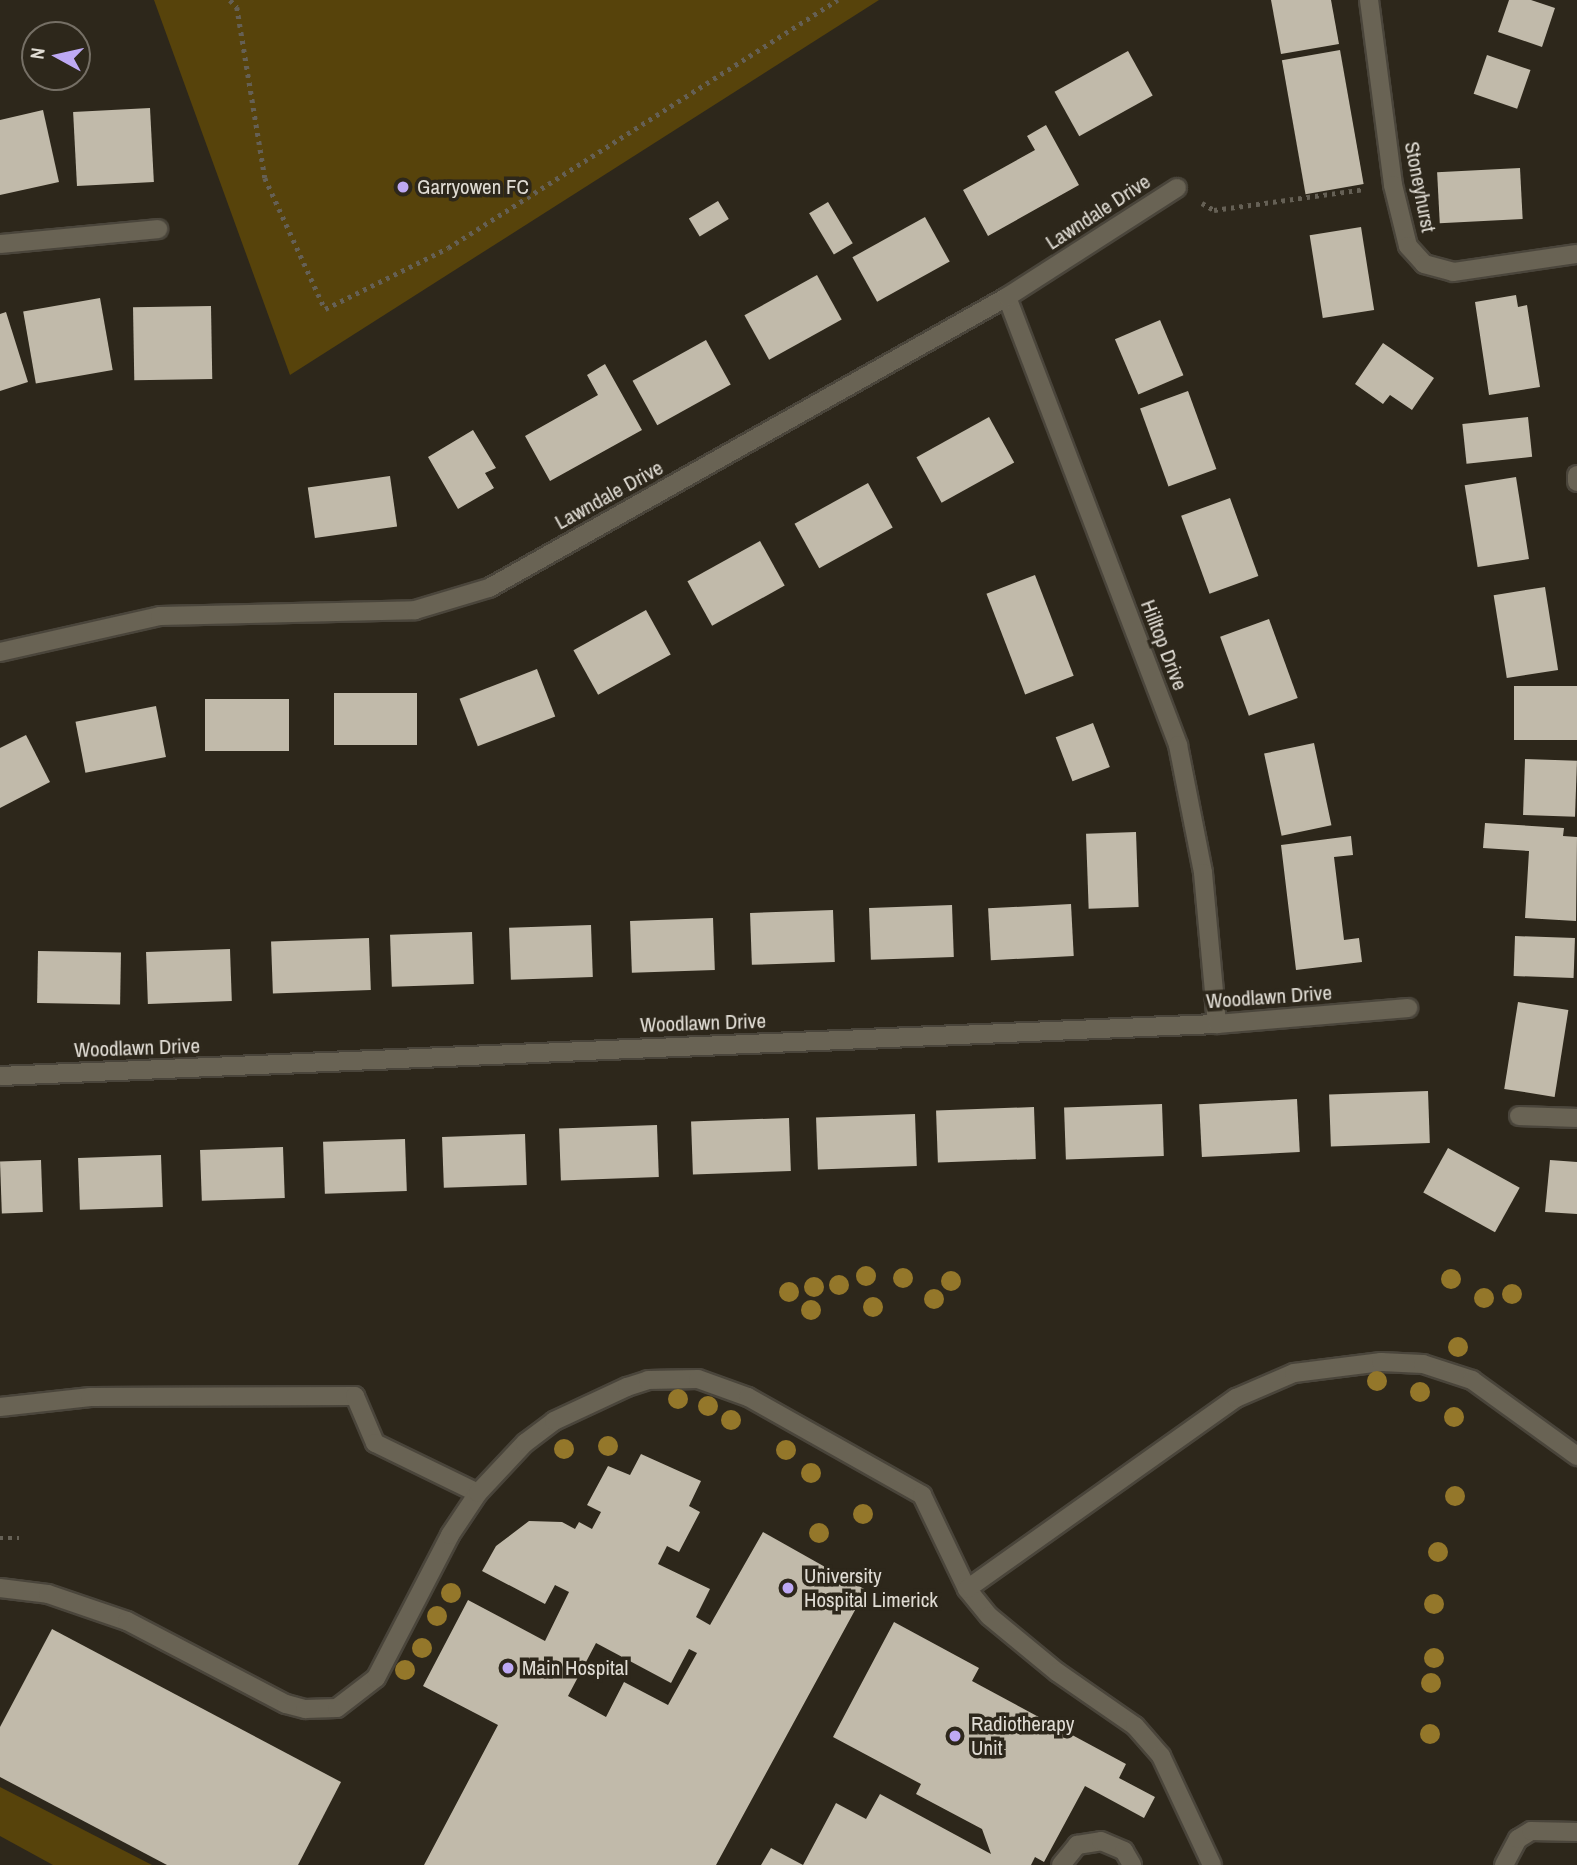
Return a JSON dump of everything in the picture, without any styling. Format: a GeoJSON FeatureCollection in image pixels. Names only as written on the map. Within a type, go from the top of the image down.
{"type":"FeatureCollection","features":[{"type":"Feature","properties":{"kind":"street","name":"Stoneyhurst"},"geometry":{"type":"LineString","coordinates":[[1369,0],[1393,185],[1408,246],[1424,264],[1452,272],[1577,254]]}},
{"type":"Feature","properties":{"kind":"street","name":"Lawndale Drive"},"geometry":{"type":"LineString","coordinates":[[0,652],[160,616],[415,610],[489,588],[1007,298],[1177,188]]}},
{"type":"Feature","properties":{"kind":"street"},"geometry":{"type":"LineString","coordinates":[[0,244],[158,229]]}},
{"type":"Feature","properties":{"kind":"street","name":"Hilltop Drive"},"geometry":{"type":"LineString","coordinates":[[1007,298],[1178,745],[1203,873],[1217,1024]]}},
{"type":"Feature","properties":{"kind":"street"},"geometry":{"type":"LineString","coordinates":[[1577,475],[1577,482]]}},
{"type":"Feature","properties":{"kind":"street","name":"Woodlawn Drive"},"geometry":{"type":"LineString","coordinates":[[0,1076],[1217,1024],[1408,1008]]}},
{"type":"Feature","properties":{"kind":"street"},"geometry":{"type":"LineString","coordinates":[[1519,1116],[1577,1118]]}},
{"type":"Feature","properties":{"kind":"street"},"geometry":{"type":"LineString","coordinates":[[967,1590],[1236,1398],[1294,1373],[1381,1362],[1423,1364],[1472,1380],[1577,1457]]}},
{"type":"Feature","properties":{"kind":"street"},"geometry":{"type":"LineString","coordinates":[[0,1588],[48,1594],[127,1621],[286,1704],[305,1709],[337,1708],[376,1678],[450,1535],[478,1493],[525,1443],[583,1405],[648,1380],[698,1379],[748,1397],[922,1494],[967,1590],[1026,1647],[1135,1726],[1161,1756],[1212,1865]]}},
{"type":"Feature","properties":{"kind":"street"},"geometry":{"type":"LineString","coordinates":[[0,1407],[90,1397],[355,1396],[375,1443],[478,1493]]}},
{"type":"Feature","properties":{"kind":"street"},"geometry":{"type":"LineString","coordinates":[[1504,1865],[1518,1839],[1531,1831],[1577,1832]]}},
{"type":"Feature","properties":{"kind":"street"},"geometry":{"type":"LineString","coordinates":[[1060,1865],[1077,1845],[1101,1840],[1124,1852],[1132,1865]]}},
{"type":"Feature","properties":{"kind":"path"},"geometry":{"type":"LineString","coordinates":[[230,0],[237,7],[265,178],[325,309],[448,248],[838,0]]}},
{"type":"Feature","properties":{"kind":"path"},"geometry":{"type":"LineString","coordinates":[[1177,188],[1214,210],[1393,185]]}},
{"type":"Feature","properties":{"kind":"path"},"geometry":{"type":"LineString","coordinates":[[0,1538],[19,1538]]}},
{"type":"Feature","properties":{"kind":"shaded area","name":"Garryowen FC"},"geometry":{"type":"Polygon","coordinates":[[[154,0],[879,0],[290,375],[154,0]]]}},
{"type":"Feature","properties":{"kind":"shaded area"},"geometry":{"type":"Polygon","coordinates":[[[0,1787],[152,1865],[53,1865],[0,1836],[0,1787]]]}},
{"type":"Feature","properties":{"kind":"building"},"geometry":{"type":"Polygon","coordinates":[[[1271,0],[1331,0],[1339,44],[1281,54],[1271,0]]]}},
{"type":"Feature","properties":{"kind":"building"},"geometry":{"type":"Polygon","coordinates":[[[1509,0],[1531,0],[1555,8],[1542,47],[1498,32],[1509,0]]]}},
{"type":"Feature","properties":{"kind":"building"},"geometry":{"type":"Polygon","coordinates":[[[1340,50],[1364,184],[1306,194],[1282,60],[1340,50]]]}},
{"type":"Feature","properties":{"kind":"building"},"geometry":{"type":"Polygon","coordinates":[[[1128,51],[1153,96],[1079,136],[1055,92],[1128,51]]]}},
{"type":"Feature","properties":{"kind":"building"},"geometry":{"type":"Polygon","coordinates":[[[1487,55],[1530,70],[1517,109],[1474,94],[1487,55]]]}},
{"type":"Feature","properties":{"kind":"building"},"geometry":{"type":"Polygon","coordinates":[[[150,108],[154,182],[77,186],[73,112],[150,108]]]}},
{"type":"Feature","properties":{"kind":"building"},"geometry":{"type":"Polygon","coordinates":[[[43,110],[59,182],[0,195],[0,120],[43,110]]]}},
{"type":"Feature","properties":{"kind":"building"},"geometry":{"type":"Polygon","coordinates":[[[1046,125],[1079,185],[988,236],[963,190],[1035,150],[1027,136],[1046,125]]]}},
{"type":"Feature","properties":{"kind":"building"},"geometry":{"type":"Polygon","coordinates":[[[1520,168],[1523,219],[1440,223],[1437,172],[1520,168]]]}},
{"type":"Feature","properties":{"kind":"building"},"geometry":{"type":"Polygon","coordinates":[[[718,201],[729,219],[700,237],[689,219],[718,201]]]}},
{"type":"Feature","properties":{"kind":"building"},"geometry":{"type":"Polygon","coordinates":[[[828,202],[853,243],[834,254],[809,213],[828,202]]]}},
{"type":"Feature","properties":{"kind":"building"},"geometry":{"type":"Polygon","coordinates":[[[925,217],[950,262],[877,302],[852,257],[925,217]]]}},
{"type":"Feature","properties":{"kind":"building"},"geometry":{"type":"Polygon","coordinates":[[[1361,227],[1374,310],[1323,318],[1310,235],[1361,227]]]}},
{"type":"Feature","properties":{"kind":"building"},"geometry":{"type":"Polygon","coordinates":[[[817,275],[842,320],[769,360],[744,315],[817,275]]]}},
{"type":"Feature","properties":{"kind":"building"},"geometry":{"type":"Polygon","coordinates":[[[1516,295],[1518,307],[1527,305],[1540,387],[1489,395],[1475,302],[1516,295]]]}},
{"type":"Feature","properties":{"kind":"building"},"geometry":{"type":"Polygon","coordinates":[[[100,298],[113,370],[36,383],[23,312],[100,298]]]}},
{"type":"Feature","properties":{"kind":"building"},"geometry":{"type":"Polygon","coordinates":[[[211,306],[212,379],[134,380],[133,307],[211,306]]]}},
{"type":"Feature","properties":{"kind":"building"},"geometry":{"type":"Polygon","coordinates":[[[6,312],[28,382],[0,391],[0,314],[6,312]]]}},
{"type":"Feature","properties":{"kind":"building"},"geometry":{"type":"Polygon","coordinates":[[[1160,320],[1183,375],[1138,394],[1115,339],[1160,320]]]}},
{"type":"Feature","properties":{"kind":"building"},"geometry":{"type":"Polygon","coordinates":[[[706,340],[731,385],[657,425],[633,381],[706,340]]]}},
{"type":"Feature","properties":{"kind":"building"},"geometry":{"type":"Polygon","coordinates":[[[1383,343],[1434,378],[1412,410],[1390,395],[1383,404],[1355,384],[1383,343]]]}},
{"type":"Feature","properties":{"kind":"building"},"geometry":{"type":"Polygon","coordinates":[[[605,364],[642,430],[550,481],[525,436],[598,395],[587,375],[605,364]]]}},
{"type":"Feature","properties":{"kind":"building"},"geometry":{"type":"Polygon","coordinates":[[[1188,391],[1216,469],[1168,486],[1140,408],[1188,391]]]}},
{"type":"Feature","properties":{"kind":"building"},"geometry":{"type":"Polygon","coordinates":[[[989,417],[1014,462],[942,503],[916,457],[989,417]]]}},
{"type":"Feature","properties":{"kind":"building"},"geometry":{"type":"Polygon","coordinates":[[[1528,417],[1532,457],[1467,464],[1462,424],[1528,417]]]}},
{"type":"Feature","properties":{"kind":"building"},"geometry":{"type":"Polygon","coordinates":[[[473,430],[496,468],[485,473],[494,488],[458,509],[428,457],[473,430]]]}},
{"type":"Feature","properties":{"kind":"building"},"geometry":{"type":"Polygon","coordinates":[[[390,476],[397,527],[315,538],[308,488],[390,476]]]}},
{"type":"Feature","properties":{"kind":"building"},"geometry":{"type":"Polygon","coordinates":[[[1516,477],[1529,559],[1478,567],[1465,485],[1516,477]]]}},
{"type":"Feature","properties":{"kind":"building"},"geometry":{"type":"Polygon","coordinates":[[[868,483],[893,528],[819,568],[795,524],[868,483]]]}},
{"type":"Feature","properties":{"kind":"building"},"geometry":{"type":"Polygon","coordinates":[[[1230,498],[1258,576],[1210,594],[1181,516],[1230,498]]]}},
{"type":"Feature","properties":{"kind":"building"},"geometry":{"type":"Polygon","coordinates":[[[760,541],[785,586],[712,626],[687,581],[760,541]]]}},
{"type":"Feature","properties":{"kind":"building"},"geometry":{"type":"Polygon","coordinates":[[[1035,575],[1074,676],[1025,694],[986,594],[1035,575]]]}},
{"type":"Feature","properties":{"kind":"building"},"geometry":{"type":"Polygon","coordinates":[[[1545,587],[1558,670],[1507,678],[1494,595],[1545,587]]]}},
{"type":"Feature","properties":{"kind":"building"},"geometry":{"type":"Polygon","coordinates":[[[646,610],[671,655],[598,695],[573,650],[646,610]]]}},
{"type":"Feature","properties":{"kind":"building"},"geometry":{"type":"Polygon","coordinates":[[[1269,619],[1298,698],[1249,716],[1220,637],[1269,619]]]}},
{"type":"Feature","properties":{"kind":"building"},"geometry":{"type":"Polygon","coordinates":[[[537,669],[555,717],[478,746],[460,699],[537,669]]]}},
{"type":"Feature","properties":{"kind":"building"},"geometry":{"type":"Polygon","coordinates":[[[1514,686],[1577,686],[1577,740],[1514,740],[1514,686]]]}},
{"type":"Feature","properties":{"kind":"building"},"geometry":{"type":"Polygon","coordinates":[[[334,693],[417,693],[417,745],[334,745],[334,693]]]}},
{"type":"Feature","properties":{"kind":"building"},"geometry":{"type":"Polygon","coordinates":[[[205,699],[289,699],[289,751],[205,751],[205,699]]]}},
{"type":"Feature","properties":{"kind":"building"},"geometry":{"type":"Polygon","coordinates":[[[156,706],[166,757],[85,773],[76,722],[156,706]]]}},
{"type":"Feature","properties":{"kind":"building"},"geometry":{"type":"Polygon","coordinates":[[[1093,723],[1110,767],[1073,781],[1056,737],[1093,723]]]}},
{"type":"Feature","properties":{"kind":"building"},"geometry":{"type":"Polygon","coordinates":[[[26,735],[50,782],[0,808],[0,748],[26,735]]]}},
{"type":"Feature","properties":{"kind":"building"},"geometry":{"type":"Polygon","coordinates":[[[1314,743],[1331,825],[1282,836],[1264,754],[1314,743]]]}},
{"type":"Feature","properties":{"kind":"building"},"geometry":{"type":"Polygon","coordinates":[[[1525,759],[1577,761],[1575,817],[1523,815],[1525,759]]]}},
{"type":"Feature","properties":{"kind":"building"},"geometry":{"type":"Polygon","coordinates":[[[1485,823],[1564,828],[1563,836],[1577,837],[1576,921],[1525,918],[1529,851],[1483,848],[1485,823]]]}},
{"type":"Feature","properties":{"kind":"building"},"geometry":{"type":"Polygon","coordinates":[[[1136,832],[1139,907],[1089,909],[1086,834],[1136,832]]]}},
{"type":"Feature","properties":{"kind":"building"},"geometry":{"type":"Polygon","coordinates":[[[1351,836],[1353,855],[1334,857],[1344,940],[1359,938],[1362,962],[1296,970],[1281,845],[1351,836]]]}},
{"type":"Feature","properties":{"kind":"building"},"geometry":{"type":"Polygon","coordinates":[[[1071,904],[1074,956],[991,960],[988,908],[1071,904]]]}},
{"type":"Feature","properties":{"kind":"building"},"geometry":{"type":"Polygon","coordinates":[[[952,905],[954,957],[871,960],[869,908],[952,905]]]}},
{"type":"Feature","properties":{"kind":"building"},"geometry":{"type":"Polygon","coordinates":[[[833,910],[835,962],[752,965],[750,913],[833,910]]]}},
{"type":"Feature","properties":{"kind":"building"},"geometry":{"type":"Polygon","coordinates":[[[713,918],[715,970],[632,973],[630,921],[713,918]]]}},
{"type":"Feature","properties":{"kind":"building"},"geometry":{"type":"Polygon","coordinates":[[[591,925],[593,977],[511,980],[509,928],[591,925]]]}},
{"type":"Feature","properties":{"kind":"building"},"geometry":{"type":"Polygon","coordinates":[[[472,932],[474,984],[392,987],[390,935],[472,932]]]}},
{"type":"Feature","properties":{"kind":"building"},"geometry":{"type":"Polygon","coordinates":[[[1515,936],[1575,938],[1574,978],[1514,976],[1515,936]]]}},
{"type":"Feature","properties":{"kind":"building"},"geometry":{"type":"Polygon","coordinates":[[[369,938],[371,990],[273,993],[271,941],[369,938]]]}},
{"type":"Feature","properties":{"kind":"building"},"geometry":{"type":"Polygon","coordinates":[[[230,949],[232,1001],[148,1004],[146,952],[230,949]]]}},
{"type":"Feature","properties":{"kind":"building"},"geometry":{"type":"Polygon","coordinates":[[[38,951],[121,952],[120,1004],[37,1003],[38,951]]]}},
{"type":"Feature","properties":{"kind":"building"},"geometry":{"type":"Polygon","coordinates":[[[1518,1002],[1568,1010],[1555,1097],[1504,1089],[1518,1002]]]}},
{"type":"Feature","properties":{"kind":"building"},"geometry":{"type":"Polygon","coordinates":[[[1428,1091],[1430,1143],[1331,1146],[1329,1094],[1428,1091]]]}},
{"type":"Feature","properties":{"kind":"building"},"geometry":{"type":"Polygon","coordinates":[[[1297,1099],[1300,1152],[1202,1157],[1199,1104],[1297,1099]]]}},
{"type":"Feature","properties":{"kind":"building"},"geometry":{"type":"Polygon","coordinates":[[[1162,1104],[1164,1156],[1066,1159],[1064,1107],[1162,1104]]]}},
{"type":"Feature","properties":{"kind":"building"},"geometry":{"type":"Polygon","coordinates":[[[1034,1107],[1036,1159],[938,1162],[936,1110],[1034,1107]]]}},
{"type":"Feature","properties":{"kind":"building"},"geometry":{"type":"Polygon","coordinates":[[[915,1114],[917,1166],[818,1169],[816,1117],[915,1114]]]}},
{"type":"Feature","properties":{"kind":"building"},"geometry":{"type":"Polygon","coordinates":[[[789,1118],[791,1171],[693,1174],[691,1121],[789,1118]]]}},
{"type":"Feature","properties":{"kind":"building"},"geometry":{"type":"Polygon","coordinates":[[[657,1125],[659,1177],[561,1180],[559,1128],[657,1125]]]}},
{"type":"Feature","properties":{"kind":"building"},"geometry":{"type":"Polygon","coordinates":[[[525,1134],[527,1185],[444,1188],[442,1137],[525,1134]]]}},
{"type":"Feature","properties":{"kind":"building"},"geometry":{"type":"Polygon","coordinates":[[[405,1139],[407,1191],[325,1194],[323,1142],[405,1139]]]}},
{"type":"Feature","properties":{"kind":"building"},"geometry":{"type":"Polygon","coordinates":[[[283,1147],[285,1198],[202,1201],[200,1150],[283,1147]]]}},
{"type":"Feature","properties":{"kind":"building"},"geometry":{"type":"Polygon","coordinates":[[[1448,1148],[1520,1188],[1495,1232],[1423,1193],[1448,1148]]]}},
{"type":"Feature","properties":{"kind":"building"},"geometry":{"type":"Polygon","coordinates":[[[161,1155],[163,1207],[80,1210],[78,1158],[161,1155]]]}},
{"type":"Feature","properties":{"kind":"building"},"geometry":{"type":"Polygon","coordinates":[[[41,1160],[43,1212],[2,1213],[0,1161],[41,1160]]]}},
{"type":"Feature","properties":{"kind":"building"},"geometry":{"type":"Polygon","coordinates":[[[1550,1160],[1577,1162],[1577,1214],[1545,1212],[1550,1160]]]}},
{"type":"Feature","properties":{"kind":"building","name":"Main Hospital"},"geometry":{"type":"Polygon","coordinates":[[[641,1454],[701,1481],[689,1506],[700,1512],[679,1552],[667,1546],[658,1564],[710,1589],[696,1617],[710,1625],[763,1532],[866,1590],[716,1865],[424,1865],[498,1725],[423,1686],[468,1600],[545,1641],[569,1592],[555,1585],[545,1604],[482,1571],[496,1546],[529,1521],[562,1522],[575,1529],[579,1522],[592,1529],[601,1512],[587,1505],[608,1466],[630,1475],[641,1454]],[[596,1643],[568,1696],[606,1717],[624,1682],[668,1705],[697,1653],[689,1649],[671,1683],[596,1643]]]}},
{"type":"Feature","properties":{"kind":"building"},"geometry":{"type":"Polygon","coordinates":[[[894,1622],[979,1668],[972,1681],[1126,1764],[1119,1778],[1155,1797],[1144,1818],[1085,1786],[1044,1862],[1035,1857],[1031,1865],[803,1865],[836,1803],[866,1819],[880,1794],[991,1854],[982,1829],[916,1794],[921,1784],[833,1737],[894,1622]]]}},
{"type":"Feature","properties":{"kind":"building"},"geometry":{"type":"Polygon","coordinates":[[[52,1629],[341,1782],[298,1865],[167,1865],[0,1777],[0,1727],[52,1629]]]}},
{"type":"Feature","properties":{"kind":"building"},"geometry":{"type":"Polygon","coordinates":[[[771,1848],[803,1865],[761,1865],[771,1848]]]}},
{"type":"Feature","properties":{"kind":"place","name":"Garryowen FC"},"geometry":{"type":"Point","coordinates":[403,187]}},
{"type":"Feature","properties":{"kind":"place","name":"University Hospital Limerick"},"geometry":{"type":"Point","coordinates":[788,1588]}},
{"type":"Feature","properties":{"kind":"place","name":"Main Hospital"},"geometry":{"type":"Point","coordinates":[508,1668]}},
{"type":"Feature","properties":{"kind":"place","name":"Radiotherapy Unit"},"geometry":{"type":"Point","coordinates":[955,1736]}}]}
